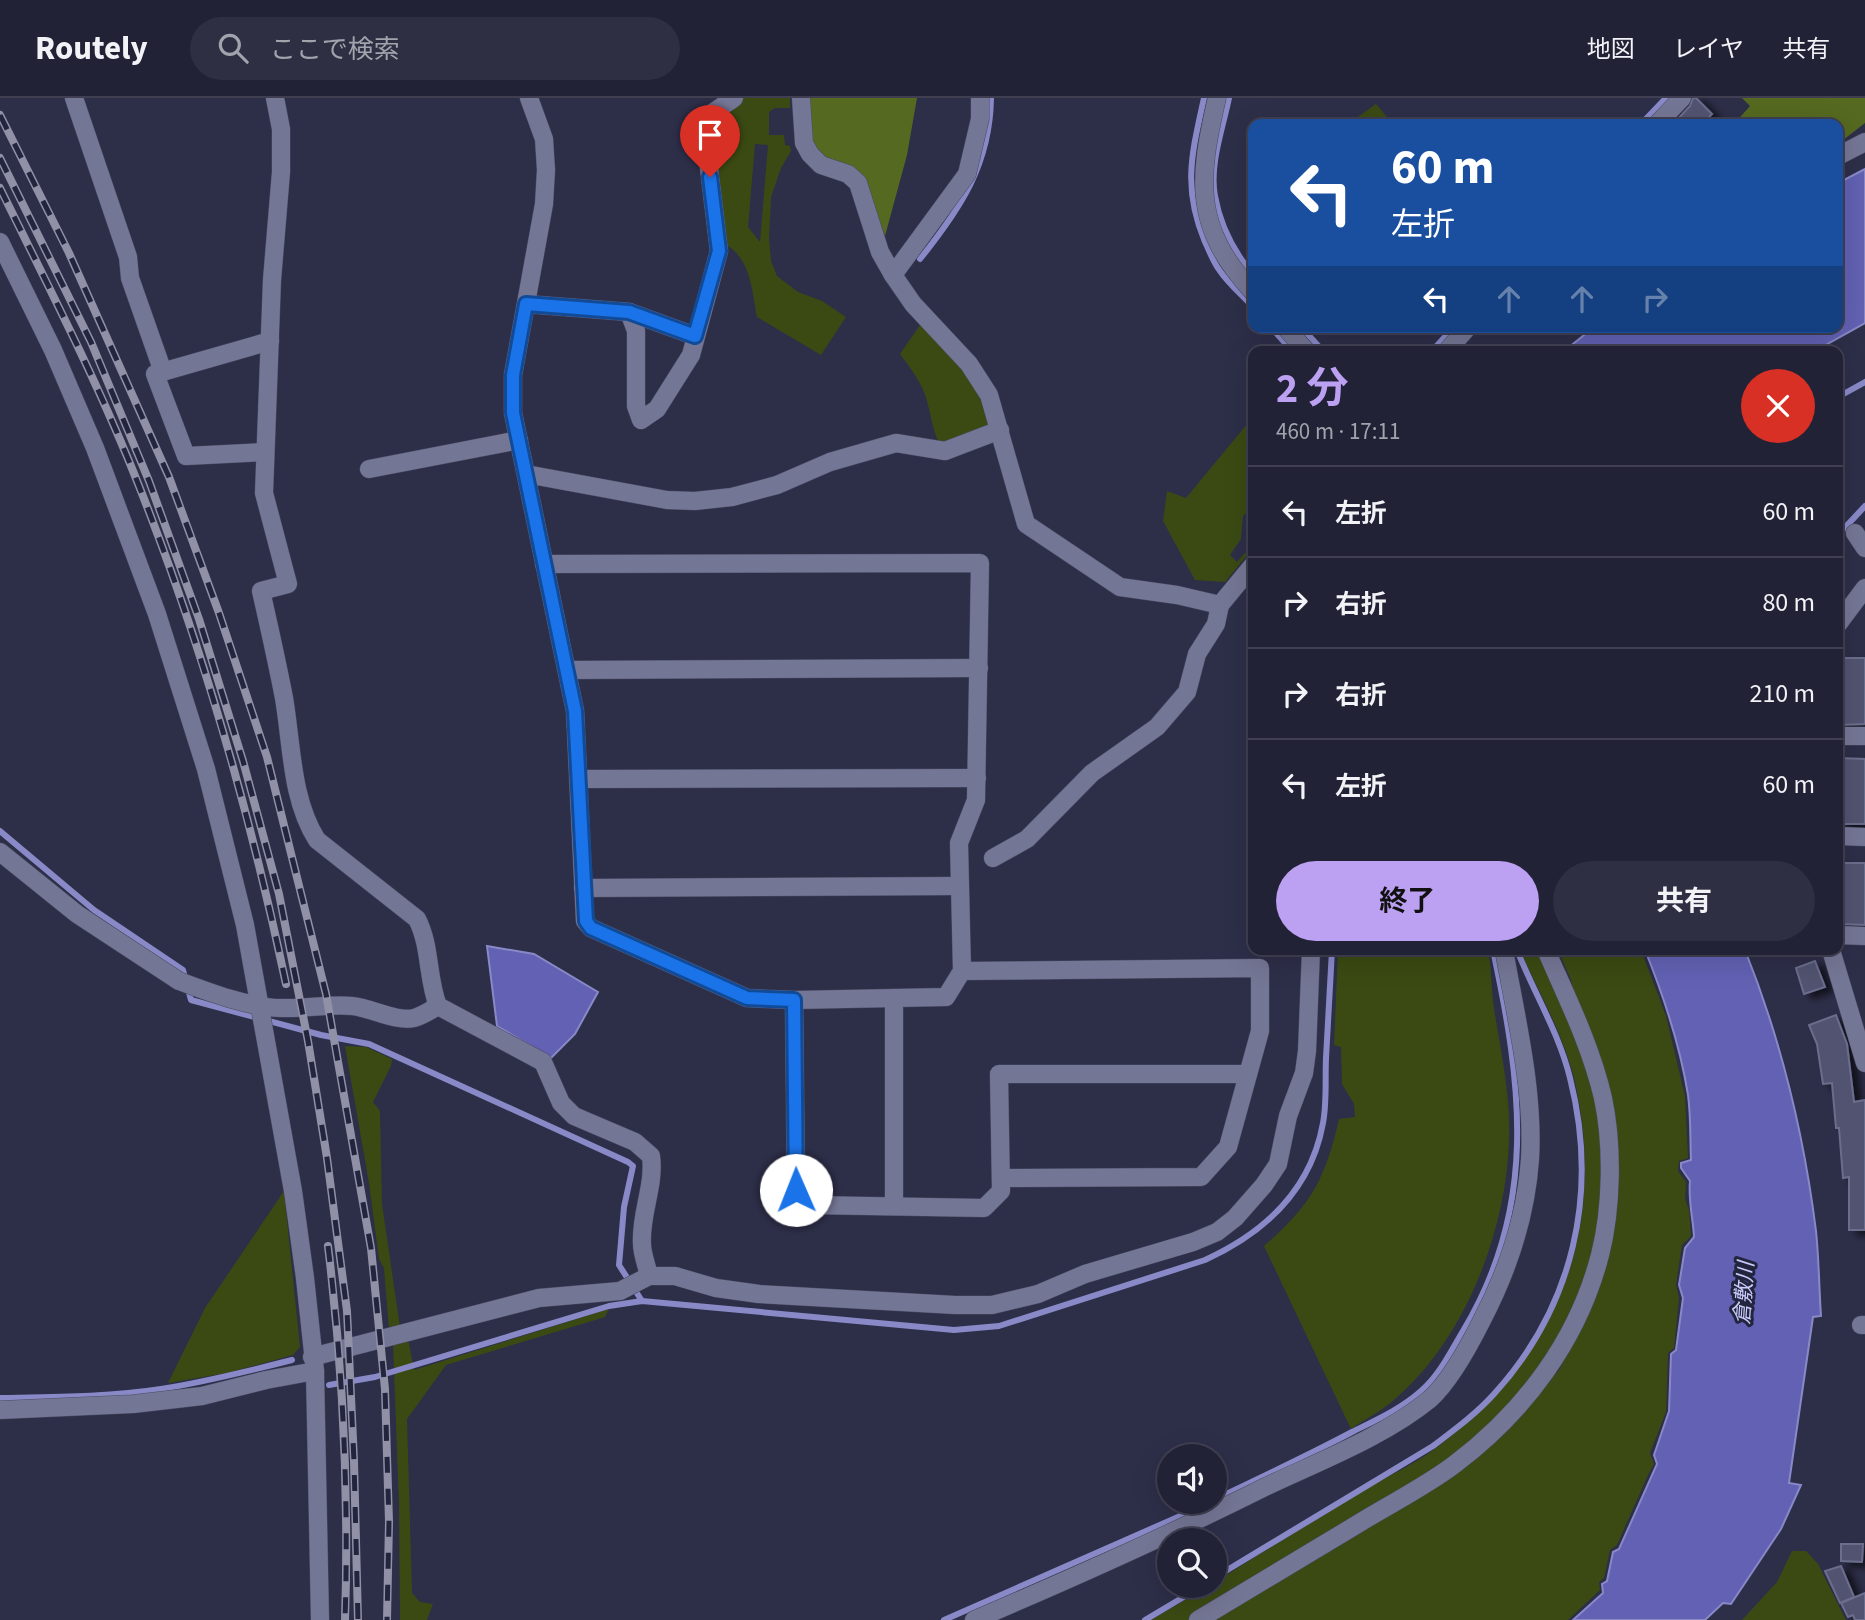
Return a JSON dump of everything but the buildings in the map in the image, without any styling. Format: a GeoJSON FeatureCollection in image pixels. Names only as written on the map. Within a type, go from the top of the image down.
{"type":"FeatureCollection","features":[{"type":"Feature","properties":{"kind":"street"},"geometry":{"type":"LineString","coordinates":[[74,98],[128,257],[130,278],[163,372]]}},
{"type":"Feature","properties":{"kind":"street"},"geometry":{"type":"LineString","coordinates":[[275,98],[281,129],[281,172],[272,280],[264,493],[288,584],[261,591],[284,698],[296,781],[307,824],[317,840],[417,919],[424,933],[432,992],[438,1006],[543,1062],[561,1103],[574,1116],[635,1142],[651,1156],[653,1172],[645,1210],[638,1282]]}},
{"type":"Feature","properties":{"kind":"street"},"geometry":{"type":"LineString","coordinates":[[529,98],[544,139],[546,170],[544,204],[513,375],[513,413],[544,564],[567,670],[575,711],[586,921],[591,928],[747,998],[794,1000],[946,997],[962,971],[959,843],[976,800],[980,563],[544,564]]}},
{"type":"Feature","properties":{"kind":"street"},"geometry":{"type":"LineString","coordinates":[[629,312],[636,331],[636,406],[641,420],[657,409],[691,355],[719,251],[704,127],[708,116],[734,98]]}},
{"type":"Feature","properties":{"kind":"street"},"geometry":{"type":"LineString","coordinates":[[801,98],[804,144],[810,154],[821,164],[848,174],[858,183],[880,252],[893,275],[914,304],[969,364],[989,395],[1026,524],[1120,587],[1177,595],[1220,605]]}},
{"type":"Feature","properties":{"kind":"street"},"geometry":{"type":"LineString","coordinates":[[893,275],[967,174],[980,119],[980,98]]}},
{"type":"Feature","properties":{"kind":"street"},"geometry":{"type":"LineString","coordinates":[[1217,98],[1204,166],[1203,192],[1207,217],[1216,240],[1248,286]]}},
{"type":"Feature","properties":{"kind":"street"},"geometry":{"type":"LineString","coordinates":[[1662,119],[1682,98]]}},
{"type":"Feature","properties":{"kind":"street"},"geometry":{"type":"LineString","coordinates":[[1843,153],[1865,142]]}},
{"type":"Feature","properties":{"kind":"street"},"geometry":{"type":"LineString","coordinates":[[0,242],[53,350],[95,448],[157,614],[206,769],[245,925],[293,1191],[313,1364],[320,1620]]}},
{"type":"Feature","properties":{"kind":"street"},"geometry":{"type":"LineString","coordinates":[[526,304],[629,312],[695,336]]}},
{"type":"Feature","properties":{"kind":"street"},"geometry":{"type":"LineString","coordinates":[[264,452],[186,456],[155,374],[270,341]]}},
{"type":"Feature","properties":{"kind":"street"},"geometry":{"type":"LineString","coordinates":[[526,474],[667,500],[695,501],[732,497],[777,485],[830,461],[896,443],[945,451],[1000,430]]}},
{"type":"Feature","properties":{"kind":"street"},"geometry":{"type":"LineString","coordinates":[[369,469],[519,440]]}},
{"type":"Feature","properties":{"kind":"street"},"geometry":{"type":"LineString","coordinates":[[993,858],[1027,839],[1092,773],[1157,727],[1187,692],[1197,654],[1216,624],[1220,605],[1248,571]]}},
{"type":"Feature","properties":{"kind":"street"},"geometry":{"type":"LineString","coordinates":[[1843,617],[1865,587]]}},
{"type":"Feature","properties":{"kind":"street"},"geometry":{"type":"LineString","coordinates":[[567,670],[979,668]]}},
{"type":"Feature","properties":{"kind":"street"},"geometry":{"type":"LineString","coordinates":[[1843,736],[1865,736]]}},
{"type":"Feature","properties":{"kind":"street"},"geometry":{"type":"LineString","coordinates":[[579,779],[977,778]]}},
{"type":"Feature","properties":{"kind":"street"},"geometry":{"type":"LineString","coordinates":[[1843,836],[1865,837]]}},
{"type":"Feature","properties":{"kind":"street"},"geometry":{"type":"LineString","coordinates":[[0,852],[77,914],[178,981],[262,1016],[282,1008],[349,1006],[372,1009],[398,1019],[415,1018],[438,1006]]}},
{"type":"Feature","properties":{"kind":"street"},"geometry":{"type":"LineString","coordinates":[[583,888],[960,886]]}},
{"type":"Feature","properties":{"kind":"street"},"geometry":{"type":"LineString","coordinates":[[1843,935],[1865,936]]}},
{"type":"Feature","properties":{"kind":"street"},"geometry":{"type":"LineString","coordinates":[[0,1410],[132,1404],[202,1396],[266,1380],[539,1298],[620,1291],[638,1282],[675,1276],[716,1288],[760,1294],[992,1305],[1038,1294],[1086,1274],[1193,1242],[1217,1232],[1251,1202],[1278,1164],[1288,1116],[1304,1073],[1311,955]]}},
{"type":"Feature","properties":{"kind":"street"},"geometry":{"type":"LineString","coordinates":[[974,1620],[1134,1551],[1230,1505],[1385,1429],[1431,1398],[1465,1354],[1494,1297],[1511,1255],[1525,1201],[1530,1158],[1528,1099],[1505,955]]}},
{"type":"Feature","properties":{"kind":"street"},"geometry":{"type":"LineString","coordinates":[[1198,1620],[1455,1464],[1496,1429],[1533,1391],[1567,1341],[1593,1282],[1606,1230],[1610,1186],[1608,1145],[1603,1100],[1588,1048],[1548,955]]}},
{"type":"Feature","properties":{"kind":"street"},"geometry":{"type":"LineString","coordinates":[[1833,955],[1860,1032],[1865,1063]]}},
{"type":"Feature","properties":{"kind":"street"},"geometry":{"type":"LineString","coordinates":[[962,971],[1260,968],[1260,1031],[1228,1147],[1201,1177],[1001,1178]]}},
{"type":"Feature","properties":{"kind":"street"},"geometry":{"type":"LineString","coordinates":[[894,998],[894,1206]]}},
{"type":"Feature","properties":{"kind":"street"},"geometry":{"type":"LineString","coordinates":[[794,1000],[796,1190],[809,1205],[984,1208],[1001,1191],[999,1074],[1248,1074]]}},
{"type":"Feature","properties":{"kind":"green space"},"geometry":{"type":"Polygon","coordinates":[[[741,98],[790,98],[790,108],[775,108],[769,112],[769,135],[784,135],[785,145],[790,146],[791,151],[781,168],[771,197],[771,261],[777,276],[798,292],[822,301],[846,317],[821,355],[757,317],[749,276],[741,258],[726,245],[708,137],[713,117],[741,98]],[[755,144],[748,227],[760,242],[768,145],[755,144]]]}},
{"type":"Feature","properties":{"kind":"green space"},"geometry":{"type":"Polygon","coordinates":[[[807,98],[917,98],[907,155],[885,236],[862,174],[843,168],[814,152],[807,98]]]}},
{"type":"Feature","properties":{"kind":"green space"},"geometry":{"type":"Polygon","coordinates":[[[1742,98],[1865,98],[1865,123],[1843,140],[1843,119],[1738,119],[1750,106],[1742,98]]]}},
{"type":"Feature","properties":{"kind":"green space"},"geometry":{"type":"Polygon","coordinates":[[[1376,104],[1389,119],[1355,119],[1376,104]]]}},
{"type":"Feature","properties":{"kind":"green space"},"geometry":{"type":"Polygon","coordinates":[[[920,325],[951,354],[974,384],[991,425],[940,445],[924,392],[900,354],[920,325]]]}},
{"type":"Feature","properties":{"kind":"green space"},"geometry":{"type":"Polygon","coordinates":[[[1248,423],[1248,511],[1243,516],[1241,539],[1230,555],[1237,562],[1248,550],[1248,554],[1225,582],[1195,580],[1163,521],[1167,491],[1186,498],[1248,423]]]}},
{"type":"Feature","properties":{"kind":"green space"},"geometry":{"type":"Polygon","coordinates":[[[1338,955],[1489,955],[1509,1124],[1506,1176],[1490,1247],[1461,1315],[1442,1346],[1420,1374],[1390,1403],[1351,1429],[1264,1246],[1294,1217],[1314,1190],[1328,1159],[1339,1119],[1355,1117],[1354,1104],[1342,1084],[1341,1047],[1334,1045],[1338,955]]]}},
{"type":"Feature","properties":{"kind":"green space"},"geometry":{"type":"Polygon","coordinates":[[[1522,955],[1542,955],[1574,1026],[1598,1109],[1604,1166],[1603,1206],[1583,1297],[1544,1368],[1456,1458],[1227,1596],[1227,1575],[1436,1448],[1478,1412],[1514,1373],[1542,1331],[1564,1287],[1578,1239],[1584,1189],[1584,1137],[1570,1065],[1558,1031],[1522,955]]]}},
{"type":"Feature","properties":{"kind":"green space"},"geometry":{"type":"Polygon","coordinates":[[[1560,955],[1643,955],[1666,1016],[1685,1096],[1688,1158],[1679,1161],[1678,1171],[1686,1182],[1685,1199],[1689,1210],[1691,1236],[1682,1245],[1676,1285],[1679,1298],[1674,1348],[1668,1353],[1666,1412],[1650,1453],[1654,1464],[1617,1545],[1610,1550],[1604,1578],[1599,1582],[1600,1590],[1568,1620],[1208,1620],[1423,1493],[1481,1455],[1559,1370],[1588,1314],[1609,1253],[1617,1196],[1571,980],[1560,955]]]}},
{"type":"Feature","properties":{"kind":"green space"},"geometry":{"type":"Polygon","coordinates":[[[345,1046],[366,1047],[392,1059],[373,1102],[380,1111],[382,1204],[400,1327],[389,1329],[384,1268],[379,1259],[369,1183],[345,1046]]]}},
{"type":"Feature","properties":{"kind":"green space"},"geometry":{"type":"Polygon","coordinates":[[[284,1191],[300,1347],[293,1355],[227,1373],[168,1383],[205,1308],[284,1191]]]}},
{"type":"Feature","properties":{"kind":"green space"},"geometry":{"type":"Polygon","coordinates":[[[609,1309],[605,1317],[446,1365],[407,1419],[412,1593],[420,1602],[433,1604],[427,1620],[400,1620],[393,1342],[408,1339],[414,1370],[609,1309]]]}},
{"type":"Feature","properties":{"kind":"green space"},"geometry":{"type":"Polygon","coordinates":[[[1792,1551],[1806,1551],[1818,1564],[1846,1620],[1742,1620],[1777,1582],[1792,1551]]]}},
{"type":"Feature","properties":{"kind":"green space"},"geometry":{"type":"Polygon","coordinates":[[[1189,1598],[1224,1598],[1188,1620],[1151,1620],[1189,1598]]]}},
{"type":"Feature","properties":{"kind":"water"},"geometry":{"type":"Polygon","coordinates":[[[1865,169],[1865,323],[1824,346],[1570,346],[1587,333],[1843,333],[1843,180],[1865,169]]]}},
{"type":"Feature","properties":{"kind":"water"},"geometry":{"type":"Polygon","coordinates":[[[487,946],[534,954],[598,992],[575,1034],[551,1058],[497,1026],[487,946]]]}},
{"type":"Feature","properties":{"kind":"water","name":"倉敷川"},"geometry":{"type":"Polygon","coordinates":[[[1647,955],[1747,955],[1780,1053],[1798,1124],[1811,1195],[1821,1316],[1813,1317],[1789,1483],[1801,1485],[1781,1529],[1731,1604],[1723,1603],[1705,1620],[1573,1620],[1603,1593],[1602,1584],[1607,1581],[1613,1552],[1619,1549],[1657,1464],[1654,1455],[1669,1411],[1671,1354],[1676,1350],[1683,1298],[1679,1285],[1685,1248],[1694,1237],[1690,1181],[1681,1168],[1681,1163],[1691,1160],[1688,1095],[1681,1058],[1647,955]]]}},
{"type":"Feature","properties":{"kind":"waterway"},"geometry":{"type":"LineString","coordinates":[[920,259],[960,204],[979,165],[989,122],[991,98]]}},
{"type":"Feature","properties":{"kind":"waterway"},"geometry":{"type":"LineString","coordinates":[[1204,98],[1191,170],[1193,204],[1215,264],[1248,302]]}},
{"type":"Feature","properties":{"kind":"waterway"},"geometry":{"type":"LineString","coordinates":[[1229,98],[1215,159],[1215,196],[1229,238],[1248,268]]}},
{"type":"Feature","properties":{"kind":"waterway"},"geometry":{"type":"LineString","coordinates":[[1646,119],[1666,98]]}},
{"type":"Feature","properties":{"kind":"waterway"},"geometry":{"type":"LineString","coordinates":[[1276,333],[1288,346]]}},
{"type":"Feature","properties":{"kind":"waterway"},"geometry":{"type":"LineString","coordinates":[[1307,333],[1318,346]]}},
{"type":"Feature","properties":{"kind":"waterway"},"geometry":{"type":"LineString","coordinates":[[1437,346],[1448,333]]}},
{"type":"Feature","properties":{"kind":"waterway"},"geometry":{"type":"LineString","coordinates":[[1843,394],[1865,382]]}},
{"type":"Feature","properties":{"kind":"waterway"},"geometry":{"type":"LineString","coordinates":[[1843,530],[1865,506]]}},
{"type":"Feature","properties":{"kind":"waterway"},"geometry":{"type":"LineString","coordinates":[[0,831],[94,910],[183,970],[191,1000],[321,1035],[369,1044],[628,1162],[633,1166],[624,1207],[619,1265],[642,1301]]}},
{"type":"Feature","properties":{"kind":"waterway"},"geometry":{"type":"LineString","coordinates":[[329,1385],[375,1377],[609,1306],[642,1301],[954,1330],[999,1326],[1205,1260],[1247,1237],[1265,1222],[1296,1189],[1308,1169],[1317,1147],[1325,1107],[1332,955]]}},
{"type":"Feature","properties":{"kind":"waterway"},"geometry":{"type":"LineString","coordinates":[[1227,1494],[1397,1409],[1413,1397],[1427,1385],[1444,1363],[1487,1285],[1503,1238],[1513,1192],[1517,1145],[1511,1049],[1494,955]]}},
{"type":"Feature","properties":{"kind":"waterway"},"geometry":{"type":"LineString","coordinates":[[1227,1570],[1449,1434],[1494,1394],[1521,1360],[1544,1324],[1561,1286],[1573,1246],[1580,1205],[1582,1164],[1578,1121],[1565,1061],[1519,955]]}},
{"type":"Feature","properties":{"kind":"waterway"},"geometry":{"type":"LineString","coordinates":[[0,1398],[141,1392],[210,1380],[292,1360]]}},
{"type":"Feature","properties":{"kind":"waterway"},"geometry":{"type":"LineString","coordinates":[[944,1620],[1185,1514]]}},
{"type":"Feature","properties":{"kind":"waterway"},"geometry":{"type":"LineString","coordinates":[[1145,1620],[1182,1598]]}},
{"type":"Feature","properties":{"kind":"railway"},"geometry":{"type":"LineString","coordinates":[[0,115],[69,253],[169,477],[219,613],[267,757],[326,994],[371,1248],[385,1389],[389,1522],[387,1620]]}},
{"type":"Feature","properties":{"kind":"railway"},"geometry":{"type":"LineString","coordinates":[[0,158],[91,342],[149,481],[199,619],[243,761],[279,894],[308,1041],[347,1311],[358,1620]]}},
{"type":"Feature","properties":{"kind":"railway"},"geometry":{"type":"LineString","coordinates":[[0,188],[107,410],[139,486],[184,607],[241,795],[286,984]]}},
{"type":"Feature","properties":{"kind":"railway"},"geometry":{"type":"LineString","coordinates":[[328,1246],[344,1433],[345,1620]]}},
{"type":"Feature","properties":{"kind":"route"},"geometry":{"type":"LineString","coordinates":[[710,177],[719,251],[695,336],[629,312],[526,304],[513,375],[513,413],[575,711],[586,921],[591,928],[747,998],[794,1000],[796,1190]]}}]}
